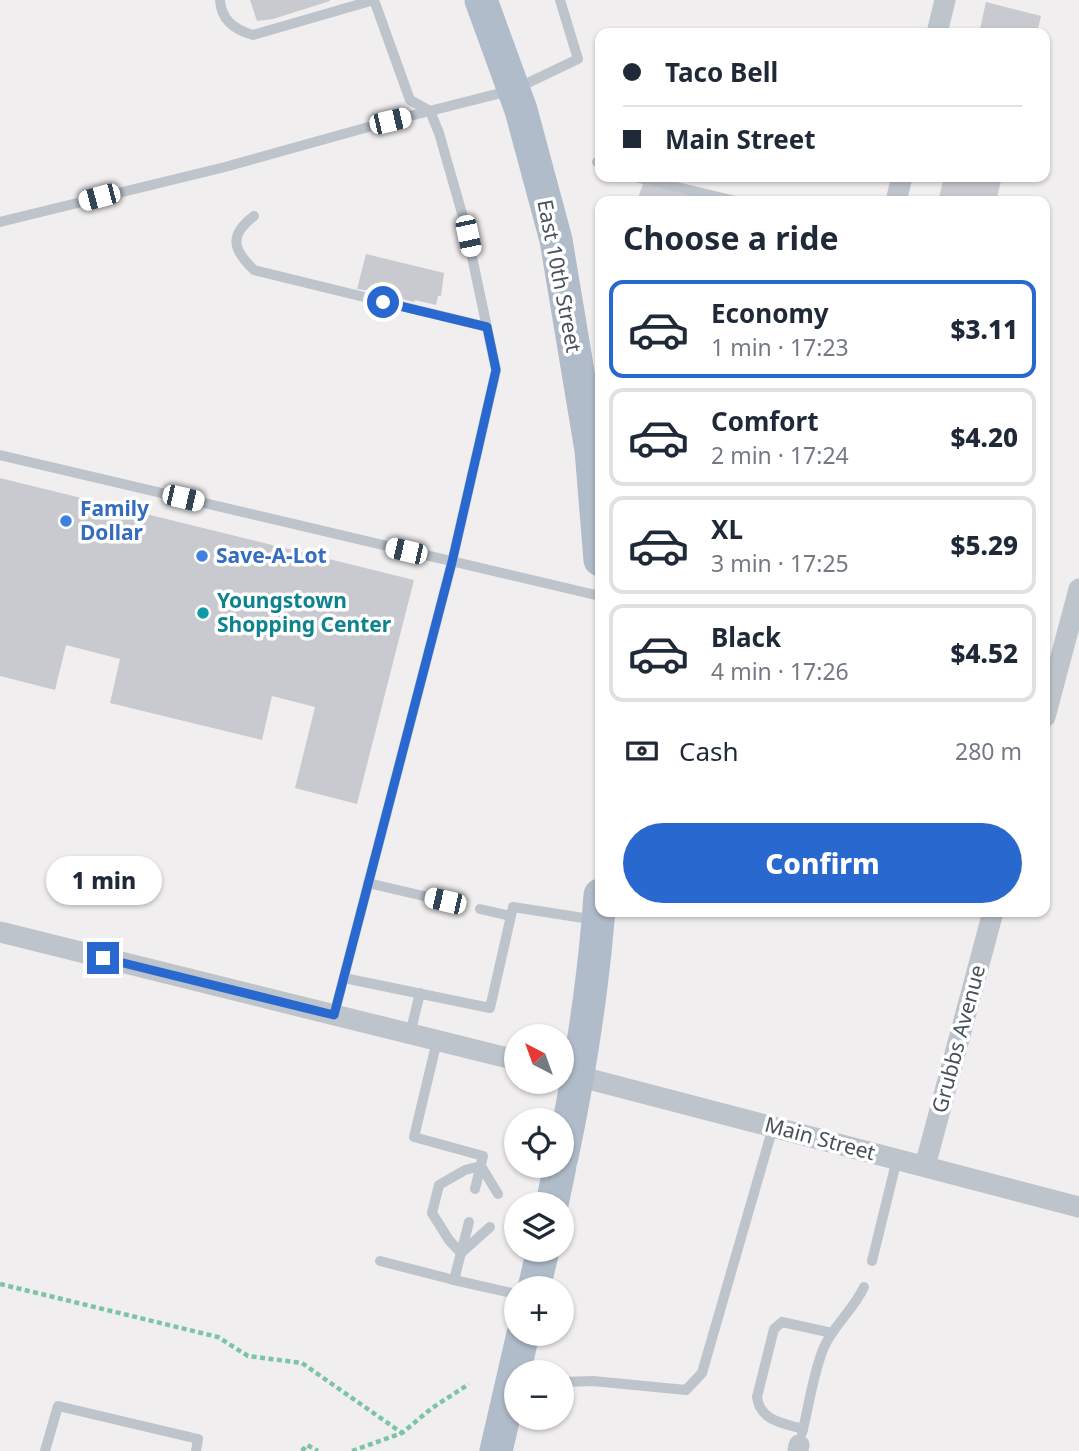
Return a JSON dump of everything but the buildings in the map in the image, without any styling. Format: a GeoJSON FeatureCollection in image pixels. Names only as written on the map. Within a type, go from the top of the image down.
{"type":"FeatureCollection","features":[{"type":"Feature","properties":{"kind":"main road","name":"East 10th Street"},"geometry":{"type":"LineString","coordinates":[[481,0],[513,90],[556,240],[591,450],[595,499]]}},
{"type":"Feature","properties":{"kind":"main road"},"geometry":{"type":"LineString","coordinates":[[574,1051],[597,917]]}},
{"type":"Feature","properties":{"kind":"main road"},"geometry":{"type":"LineString","coordinates":[[496,1451],[504,1418]]}},
{"type":"Feature","properties":{"kind":"street"},"geometry":{"type":"LineString","coordinates":[[938,28],[945,0]]}},
{"type":"Feature","properties":{"kind":"street"},"geometry":{"type":"LineString","coordinates":[[1050,698],[1079,589]]}},
{"type":"Feature","properties":{"kind":"street","name":"Grubbs Avenue"},"geometry":{"type":"LineString","coordinates":[[925,1166],[992,917]]}},
{"type":"Feature","properties":{"kind":"street"},"geometry":{"type":"LineString","coordinates":[[0,932],[504,1057]]}},
{"type":"Feature","properties":{"kind":"street","name":"Main Street"},"geometry":{"type":"LineString","coordinates":[[574,1075],[1079,1207]]}},
{"type":"Feature","properties":{"kind":"lane"},"geometry":{"type":"LineString","coordinates":[[220,0],[223,15],[229,23],[239,31],[253,34],[374,0],[410,100],[430,111],[439,133],[465,224],[496,370],[452,562],[334,1015]]}},
{"type":"Feature","properties":{"kind":"lane"},"geometry":{"type":"LineString","coordinates":[[0,222],[225,167],[513,90],[578,59],[559,0]]}},
{"type":"Feature","properties":{"kind":"lane"},"geometry":{"type":"LineString","coordinates":[[656,182],[715,196]]}},
{"type":"Feature","properties":{"kind":"lane"},"geometry":{"type":"LineString","coordinates":[[254,216],[238,233],[237,246],[241,257],[254,270],[487,327]]}},
{"type":"Feature","properties":{"kind":"lane"},"geometry":{"type":"LineString","coordinates":[[0,456],[595,595]]}},
{"type":"Feature","properties":{"kind":"lane"},"geometry":{"type":"LineString","coordinates":[[368,883],[445,901]]}},
{"type":"Feature","properties":{"kind":"lane"},"geometry":{"type":"LineString","coordinates":[[344,978],[490,1008],[513,907],[595,908]]}},
{"type":"Feature","properties":{"kind":"lane"},"geometry":{"type":"LineString","coordinates":[[480,909],[510,916]]}},
{"type":"Feature","properties":{"kind":"lane"},"geometry":{"type":"LineString","coordinates":[[410,1034],[420,993]]}},
{"type":"Feature","properties":{"kind":"lane"},"geometry":{"type":"LineString","coordinates":[[437,1041],[414,1136],[484,1156],[475,1189]]}},
{"type":"Feature","properties":{"kind":"lane"},"geometry":{"type":"LineString","coordinates":[[574,1382],[686,1390],[702,1373],[774,1127]]}},
{"type":"Feature","properties":{"kind":"lane"},"geometry":{"type":"LineString","coordinates":[[872,1261],[897,1159]]}},
{"type":"Feature","properties":{"kind":"lane"},"geometry":{"type":"LineString","coordinates":[[481,1166],[498,1194]]}},
{"type":"Feature","properties":{"kind":"lane"},"geometry":{"type":"LineString","coordinates":[[461,1253],[432,1213],[439,1185],[465,1170],[481,1166]]}},
{"type":"Feature","properties":{"kind":"lane"},"geometry":{"type":"LineString","coordinates":[[454,1280],[469,1222]]}},
{"type":"Feature","properties":{"kind":"lane"},"geometry":{"type":"LineString","coordinates":[[461,1253],[490,1227]]}},
{"type":"Feature","properties":{"kind":"lane"},"geometry":{"type":"LineString","coordinates":[[380,1261],[504,1291]]}},
{"type":"Feature","properties":{"kind":"lane"},"geometry":{"type":"LineString","coordinates":[[832,1333],[782,1322],[774,1329],[757,1397],[758,1406],[767,1418],[800,1442],[823,1349],[832,1333],[856,1304],[864,1287]]}},
{"type":"Feature","properties":{"kind":"lane"},"geometry":{"type":"LineString","coordinates":[[45,1451],[58,1406],[197,1445]]}},
{"type":"Feature","properties":{"kind":"path"},"geometry":{"type":"LineString","coordinates":[[0,1284],[218,1338],[248,1356],[302,1363],[402,1433]]}},
{"type":"Feature","properties":{"kind":"path"},"geometry":{"type":"LineString","coordinates":[[352,1451],[402,1433],[432,1408],[469,1384]]}},
{"type":"Feature","properties":{"kind":"path"},"geometry":{"type":"LineString","coordinates":[[302,1451],[307,1446],[318,1451]]}},
{"type":"Feature","properties":{"kind":"place","name":"Family Dollar"},"geometry":{"type":"Point","coordinates":[66,521]}},
{"type":"Feature","properties":{"kind":"place","name":"Save-A-Lot"},"geometry":{"type":"Point","coordinates":[202,556]}},
{"type":"Feature","properties":{"kind":"place","name":"Youngstown Shopping Center"},"geometry":{"type":"Point","coordinates":[203,613]}},
{"type":"Feature","properties":{"kind":"route"},"geometry":{"type":"LineString","coordinates":[[103,958],[334,1015],[452,562],[496,370],[487,327],[383,302]]}}]}
